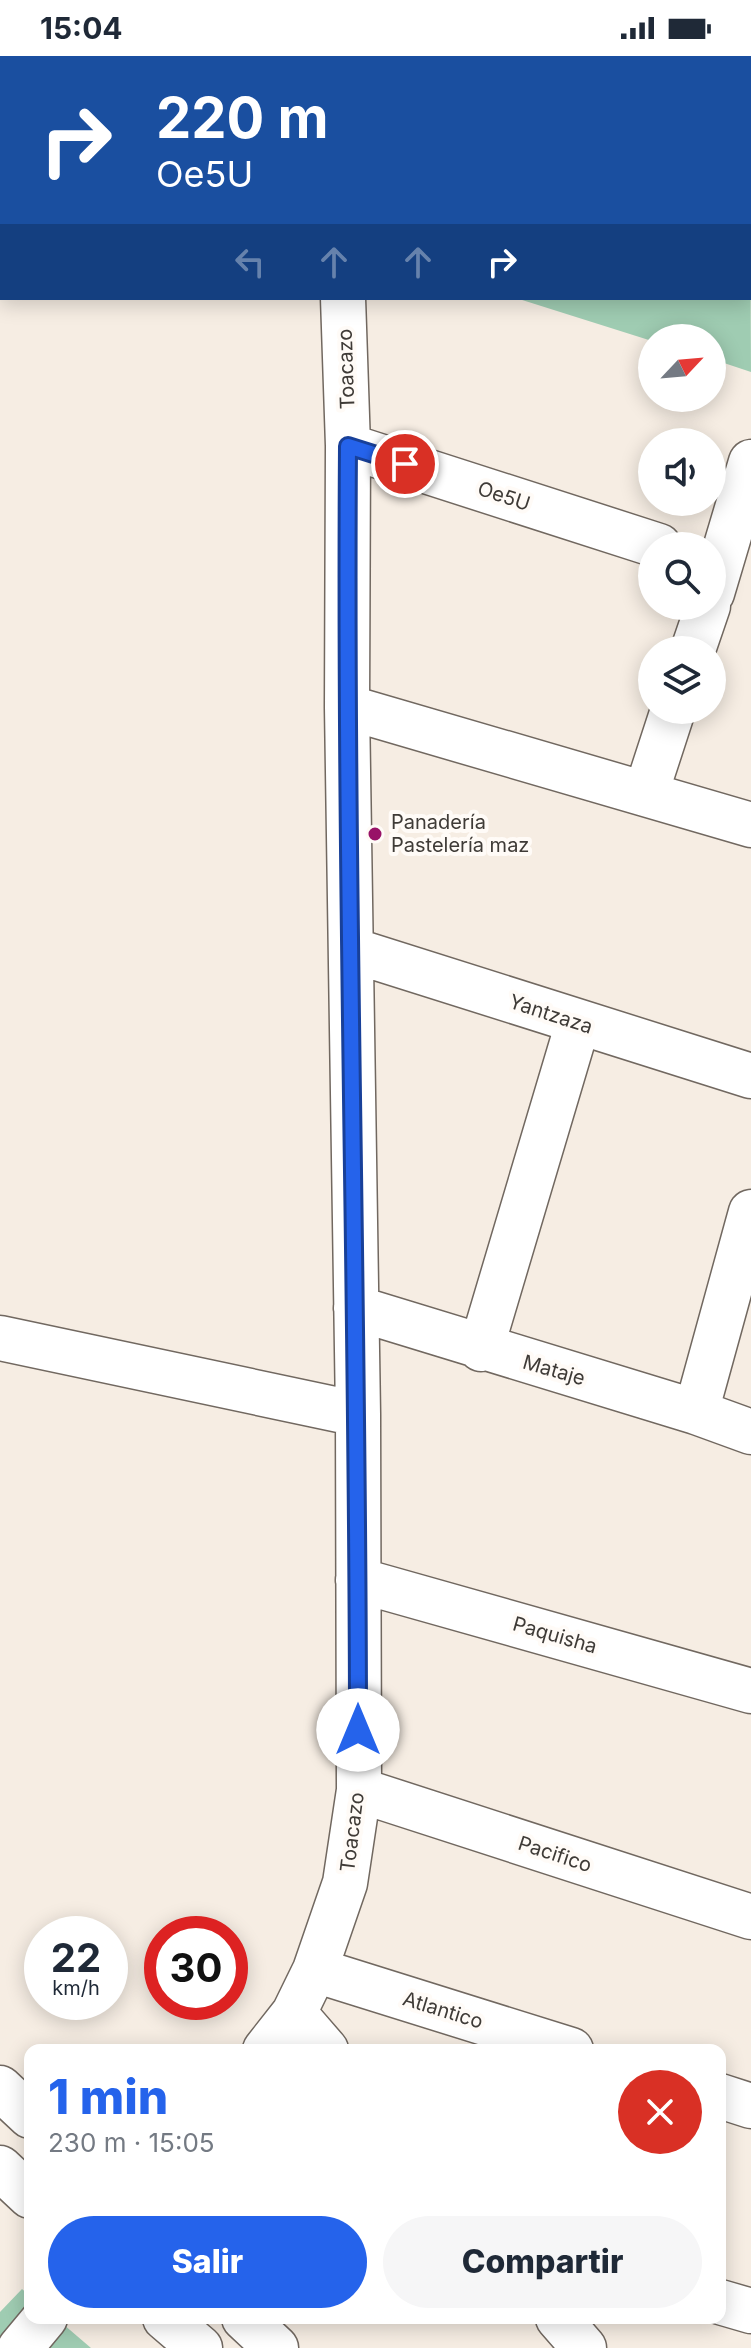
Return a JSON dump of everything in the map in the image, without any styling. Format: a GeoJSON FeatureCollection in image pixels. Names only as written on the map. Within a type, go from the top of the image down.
{"type":"FeatureCollection","features":[{"type":"Feature","properties":{"kind":"street","name":"Toacazo"},"geometry":{"type":"LineString","coordinates":[[270,2044],[294,2013],[315,1970],[345,1883],[359,1790],[358,1414],[347,707],[348,446],[343,300]]}},
{"type":"Feature","properties":{"kind":"street","name":"Oe5U"},"geometry":{"type":"LineString","coordinates":[[348,446],[638,539]]}},
{"type":"Feature","properties":{"kind":"street"},"geometry":{"type":"LineString","coordinates":[[726,541],[751,462]]}},
{"type":"Feature","properties":{"kind":"street"},"geometry":{"type":"LineString","coordinates":[[347,707],[751,825]]}},
{"type":"Feature","properties":{"kind":"street"},"geometry":{"type":"LineString","coordinates":[[646,793],[668,724]]}},
{"type":"Feature","properties":{"kind":"street","name":"Yantzaza"},"geometry":{"type":"LineString","coordinates":[[352,950],[751,1076]]}},
{"type":"Feature","properties":{"kind":"street"},"geometry":{"type":"LineString","coordinates":[[481,1349],[578,1023]]}},
{"type":"Feature","properties":{"kind":"street"},"geometry":{"type":"LineString","coordinates":[[696,1412],[751,1212]]}},
{"type":"Feature","properties":{"kind":"street","name":"Mataje"},"geometry":{"type":"LineString","coordinates":[[356,1308],[481,1349],[696,1412],[751,1432]]}},
{"type":"Feature","properties":{"kind":"street"},"geometry":{"type":"LineString","coordinates":[[0,1338],[358,1414]]}},
{"type":"Feature","properties":{"kind":"street","name":"Paquisha"},"geometry":{"type":"LineString","coordinates":[[358,1580],[751,1691]]}},
{"type":"Feature","properties":{"kind":"street","name":"Pacifico"},"geometry":{"type":"LineString","coordinates":[[359,1790],[751,1917]]}},
{"type":"Feature","properties":{"kind":"street","name":"Atlantico"},"geometry":{"type":"LineString","coordinates":[[315,1970],[552,2044]]}},
{"type":"Feature","properties":{"kind":"street"},"geometry":{"type":"LineString","coordinates":[[294,2013],[321,2044]]}},
{"type":"Feature","properties":{"kind":"street"},"geometry":{"type":"LineString","coordinates":[[0,2088],[24,2110]]}},
{"type":"Feature","properties":{"kind":"street"},"geometry":{"type":"LineString","coordinates":[[726,2098],[751,2106]]}},
{"type":"Feature","properties":{"kind":"street"},"geometry":{"type":"LineString","coordinates":[[0,2168],[24,2190]]}},
{"type":"Feature","properties":{"kind":"street"},"geometry":{"type":"LineString","coordinates":[[726,2304],[751,2311]]}},
{"type":"Feature","properties":{"kind":"street"},"geometry":{"type":"LineString","coordinates":[[20,2348],[40,2324]]}},
{"type":"Feature","properties":{"kind":"street"},"geometry":{"type":"LineString","coordinates":[[172,2324],[200,2348]]}},
{"type":"Feature","properties":{"kind":"street"},"geometry":{"type":"LineString","coordinates":[[250,2324],[276,2348]]}},
{"type":"Feature","properties":{"kind":"street"},"geometry":{"type":"LineString","coordinates":[[563,2324],[584,2348]]}},
{"type":"Feature","properties":{"kind":"green space"},"geometry":{"type":"Polygon","coordinates":[[[522,300],[751,300],[751,372],[726,364],[726,324],[638,324],[638,337],[522,300]]]}},
{"type":"Feature","properties":{"kind":"green space"},"geometry":{"type":"Polygon","coordinates":[[[22,2289],[24,2324],[63,2324],[91,2348],[0,2348],[0,2312],[22,2289]]]}},
{"type":"Feature","properties":{"kind":"place","name":"Panadería Pastelería maz"},"geometry":{"type":"Point","coordinates":[375,834]}},
{"type":"Feature","properties":{"kind":"route"},"geometry":{"type":"LineString","coordinates":[[358,1730],[358,1414],[347,707],[348,446],[405,464]]}}]}
